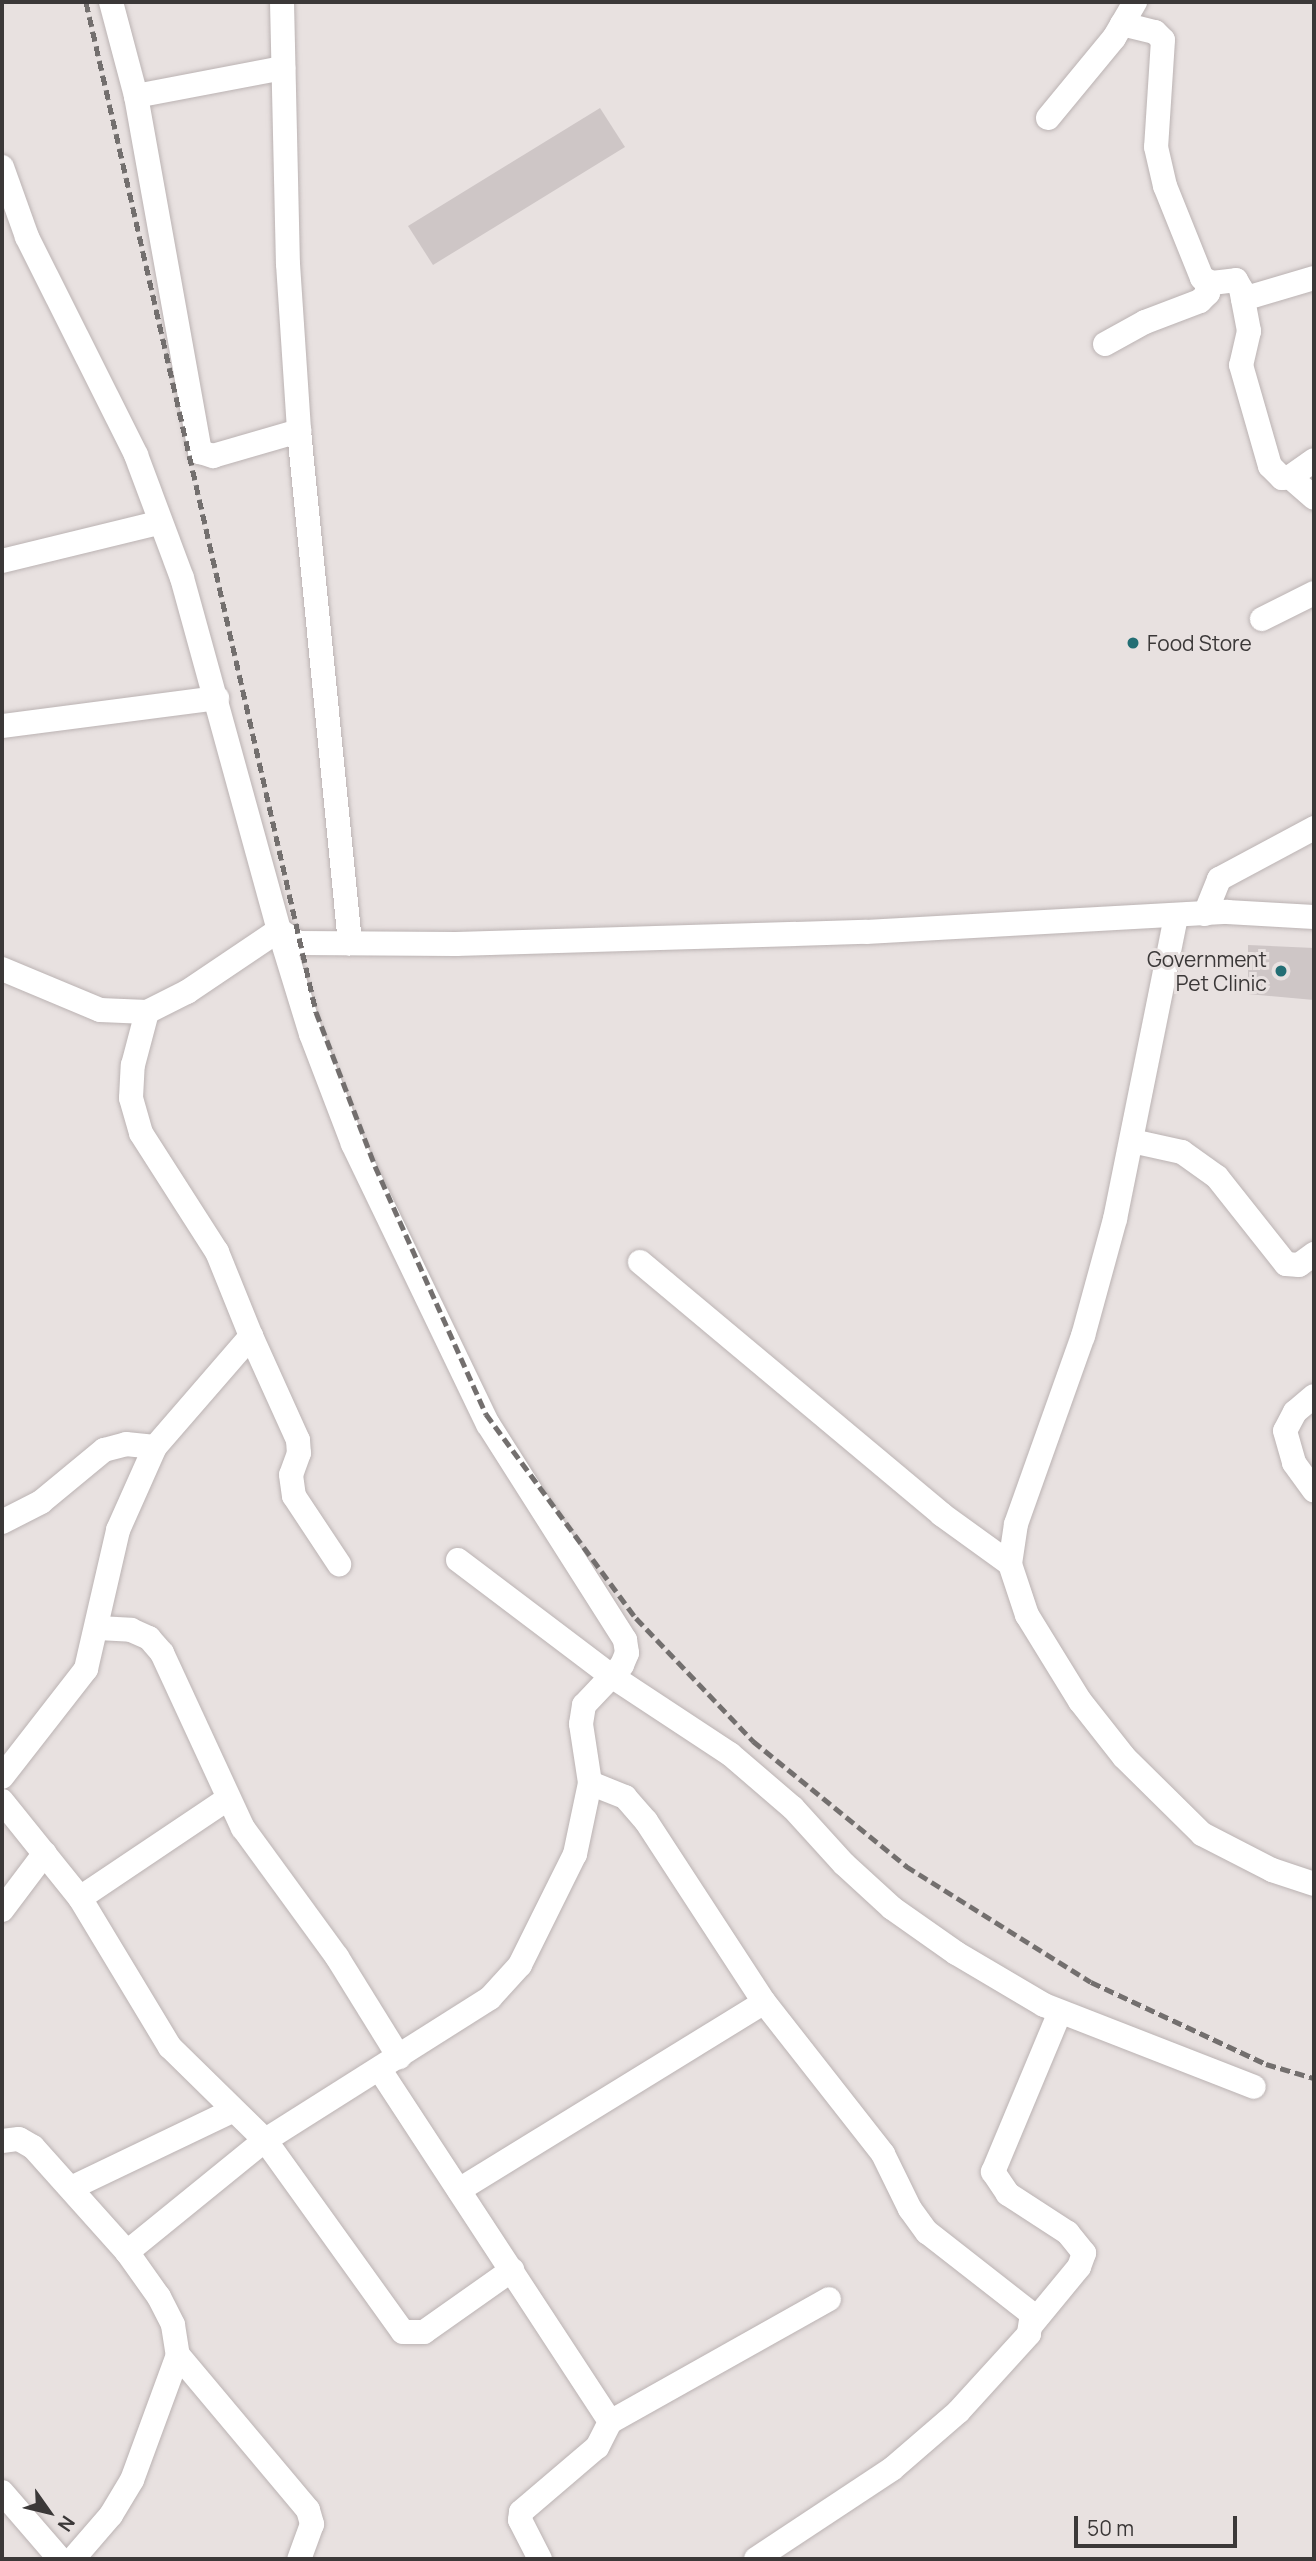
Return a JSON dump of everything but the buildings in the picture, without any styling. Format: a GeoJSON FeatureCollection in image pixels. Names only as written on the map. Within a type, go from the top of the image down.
{"type":"FeatureCollection","features":[{"type":"Feature","properties":{"kind":"street"},"geometry":{"type":"LineString","coordinates":[[111,2],[136,96],[200,452],[213,457],[299,431]]}},
{"type":"Feature","properties":{"kind":"street"},"geometry":{"type":"LineString","coordinates":[[282,2],[288,264],[299,431],[350,943]]}},
{"type":"Feature","properties":{"kind":"street"},"geometry":{"type":"LineString","coordinates":[[1048,118],[1122,24],[1135,2]]}},
{"type":"Feature","properties":{"kind":"street"},"geometry":{"type":"LineString","coordinates":[[1105,344],[1145,322],[1200,302],[1208,293],[1206,282],[1170,198],[1156,147],[1163,40],[1154,32],[1122,24]]}},
{"type":"Feature","properties":{"kind":"street"},"geometry":{"type":"LineString","coordinates":[[136,96],[283,68]]}},
{"type":"Feature","properties":{"kind":"street"},"geometry":{"type":"LineString","coordinates":[[2,167],[27,236],[135,455],[158,523],[182,578],[279,930],[311,1034],[353,1144],[410,1269],[488,1424],[625,1640],[627,1653],[584,1705],[581,1724],[590,1783],[575,1854],[520,1965],[490,1998],[435,2029],[390,2064],[265,2140],[127,2252]]}},
{"type":"Feature","properties":{"kind":"street"},"geometry":{"type":"LineString","coordinates":[[1244,299],[1314,278]]}},
{"type":"Feature","properties":{"kind":"street"},"geometry":{"type":"LineString","coordinates":[[1206,282],[1236,281],[1244,299],[1249,331],[1241,365],[1257,432],[1275,473],[1290,477],[1314,499]]}},
{"type":"Feature","properties":{"kind":"street"},"geometry":{"type":"LineString","coordinates":[[1290,477],[1314,460]]}},
{"type":"Feature","properties":{"kind":"street"},"geometry":{"type":"LineString","coordinates":[[2,561],[158,523]]}},
{"type":"Feature","properties":{"kind":"street"},"geometry":{"type":"LineString","coordinates":[[1262,619],[1314,593]]}},
{"type":"Feature","properties":{"kind":"street"},"geometry":{"type":"LineString","coordinates":[[2,726],[217,698]]}},
{"type":"Feature","properties":{"kind":"street"},"geometry":{"type":"LineString","coordinates":[[1205,914],[1219,880],[1314,828]]}},
{"type":"Feature","properties":{"kind":"street"},"geometry":{"type":"LineString","coordinates":[[279,930],[298,943],[627,941],[1205,914],[1314,917]]}},
{"type":"Feature","properties":{"kind":"street"},"geometry":{"type":"LineString","coordinates":[[1176,916],[1132,1141],[1083,1336],[1016,1524],[1010,1564],[1027,1615],[1047,1654],[1124,1757],[1202,1834],[1272,1870],[1314,1884]]}},
{"type":"Feature","properties":{"kind":"street"},"geometry":{"type":"LineString","coordinates":[[2,969],[100,1010],[147,1012],[187,992],[279,930]]}},
{"type":"Feature","properties":{"kind":"street"},"geometry":{"type":"LineString","coordinates":[[147,1012],[132,1087],[141,1133],[217,1252],[298,1440],[299,1453],[291,1475],[294,1496],[339,1564]]}},
{"type":"Feature","properties":{"kind":"street"},"geometry":{"type":"LineString","coordinates":[[1132,1141],[1182,1152],[1217,1177],[1286,1264],[1299,1265],[1314,1255]]}},
{"type":"Feature","properties":{"kind":"street"},"geometry":{"type":"LineString","coordinates":[[640,1262],[942,1514],[1010,1564]]}},
{"type":"Feature","properties":{"kind":"street"},"geometry":{"type":"LineString","coordinates":[[2,1777],[86,1669],[98,1628],[118,1530],[155,1447],[251,1336]]}},
{"type":"Feature","properties":{"kind":"street"},"geometry":{"type":"LineString","coordinates":[[1314,1396],[1295,1412],[1285,1431],[1294,1463],[1314,1491]]}},
{"type":"Feature","properties":{"kind":"street"},"geometry":{"type":"LineString","coordinates":[[2,1522],[41,1502],[104,1450],[126,1444],[155,1447]]}},
{"type":"Feature","properties":{"kind":"street"},"geometry":{"type":"LineString","coordinates":[[458,1560],[610,1675],[730,1754],[793,1808],[844,1864],[892,1908],[956,1953],[1060,2012],[1254,2087]]}},
{"type":"Feature","properties":{"kind":"street"},"geometry":{"type":"LineString","coordinates":[[98,1628],[131,1630],[149,1638],[162,1653],[226,1800],[337,1957],[390,2064],[459,2190],[610,2422]]}},
{"type":"Feature","properties":{"kind":"street"},"geometry":{"type":"LineString","coordinates":[[590,1783],[625,1797],[646,1821],[764,2002],[883,2154],[910,2209],[927,2232],[1026,2305],[1032,2324]]}},
{"type":"Feature","properties":{"kind":"street"},"geometry":{"type":"LineString","coordinates":[[80,1899],[226,1800]]}},
{"type":"Feature","properties":{"kind":"street"},"geometry":{"type":"LineString","coordinates":[[2,1801],[80,1899],[170,2047],[265,2140],[404,2332],[424,2332],[512,2270]]}},
{"type":"Feature","properties":{"kind":"street"},"geometry":{"type":"LineString","coordinates":[[2,1910],[44,1853]]}},
{"type":"Feature","properties":{"kind":"street"},"geometry":{"type":"LineString","coordinates":[[459,2190],[764,2002]]}},
{"type":"Feature","properties":{"kind":"street"},"geometry":{"type":"LineString","coordinates":[[756,2559],[892,2469],[958,2412],[1029,2334],[1032,2324],[1079,2267],[1084,2253],[1068,2233],[1008,2194],[993,2172],[1060,2012]]}},
{"type":"Feature","properties":{"kind":"street"},"geometry":{"type":"LineString","coordinates":[[71,2188],[232,2110]]}},
{"type":"Feature","properties":{"kind":"street"},"geometry":{"type":"LineString","coordinates":[[2,2141],[19,2139],[33,2147],[127,2252],[159,2297],[173,2325],[178,2355],[132,2480],[111,2515],[73,2559]]}},
{"type":"Feature","properties":{"kind":"street"},"geometry":{"type":"LineString","coordinates":[[541,2559],[520,2520],[521,2511],[597,2447],[610,2422],[829,2299]]}},
{"type":"Feature","properties":{"kind":"street"},"geometry":{"type":"LineString","coordinates":[[178,2355],[308,2510],[312,2524],[299,2559]]}},
{"type":"Feature","properties":{"kind":"street"},"geometry":{"type":"LineString","coordinates":[[2,2492],[60,2559]]}},
{"type":"Feature","properties":{"kind":"railway"},"geometry":{"type":"LineString","coordinates":[[86,2],[316,1012],[375,1166],[486,1414],[636,1618],[753,1741],[906,1866],[1091,1982],[1266,2064],[1314,2078]]}},
{"type":"Feature","properties":{"kind":"place","name":"Food Store"},"geometry":{"type":"Point","coordinates":[1133,643]}},
{"type":"Feature","properties":{"kind":"place","name":"Government Pet Clinic"},"geometry":{"type":"Point","coordinates":[1281,971]}}]}
